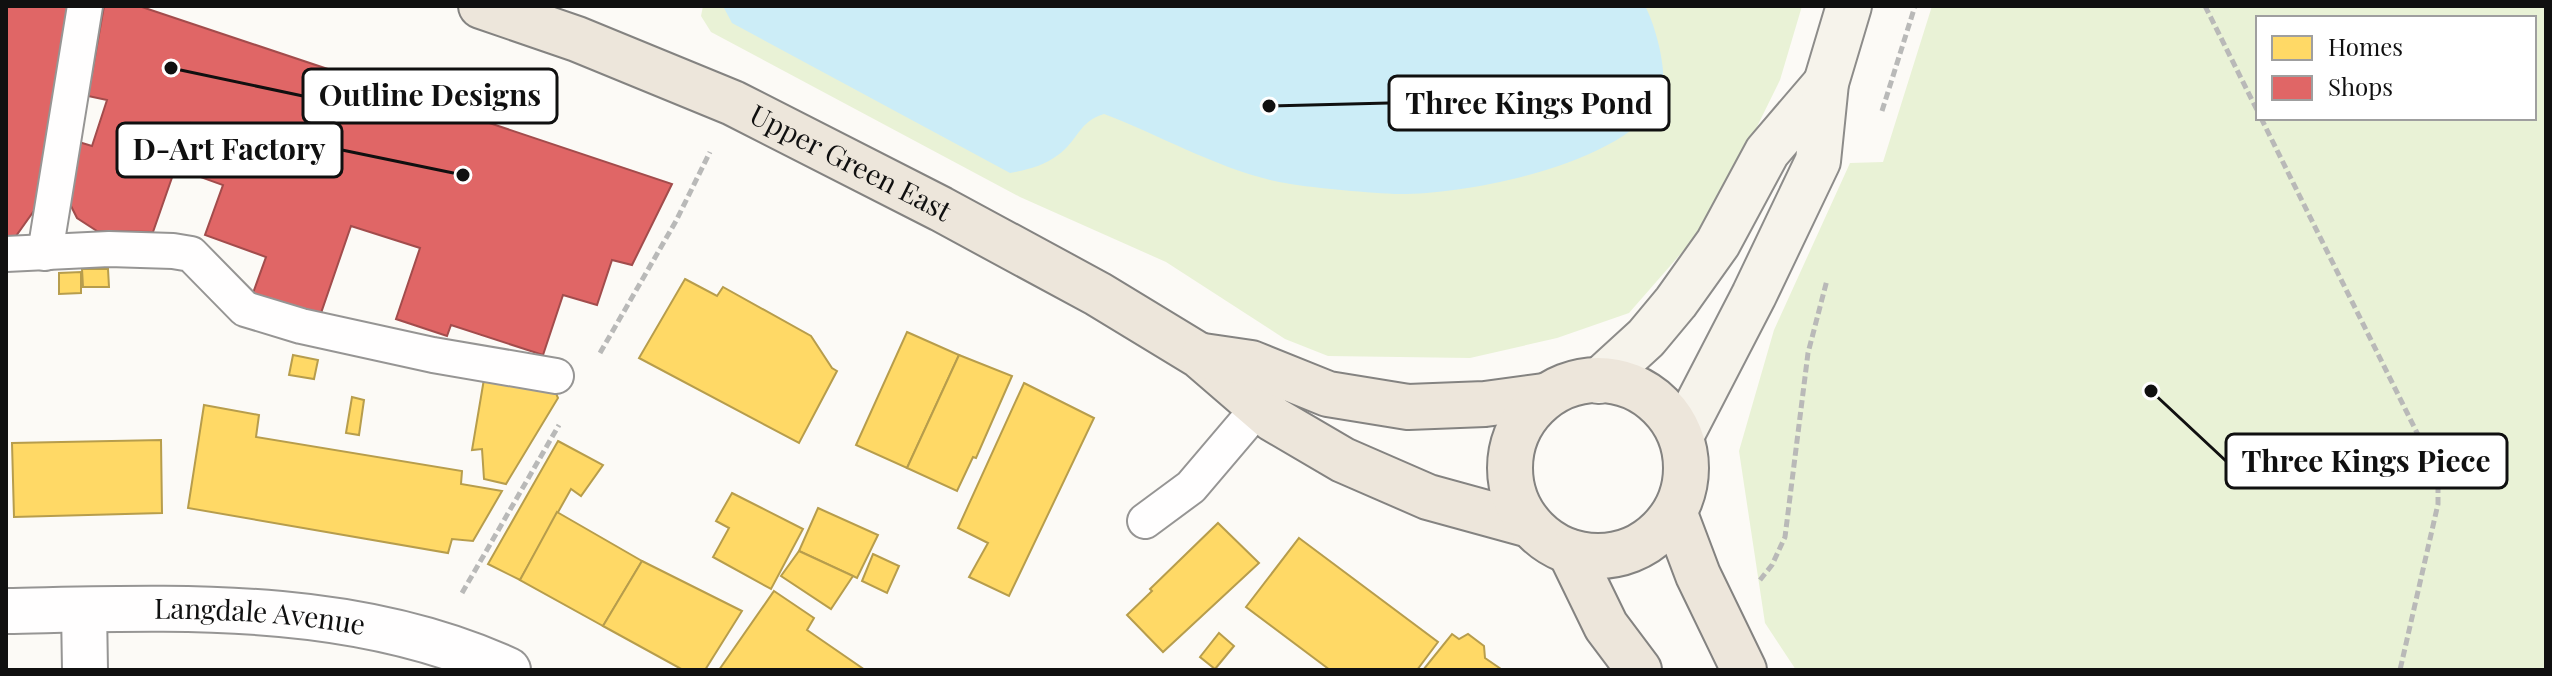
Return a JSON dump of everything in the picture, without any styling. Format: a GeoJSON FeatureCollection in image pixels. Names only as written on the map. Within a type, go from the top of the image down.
{"type":"FeatureCollection","features":[{"type":"Feature","properties":{"kind":"main road","name":"Upper Green East"},"geometry":{"type":"LineString","coordinates":[[484,6],[577,39],[733,103],[941,209],[1098,294],[1200,356],[1273,419],[1343,460],[1428,497],[1530,525]]}},
{"type":"Feature","properties":{"kind":"main road","name":"Upper Green East"},"geometry":{"type":"LineString","coordinates":[[1200,356],[1251,363],[1328,394],[1408,407],[1485,404],[1544,396]]}},
{"type":"Feature","properties":{"kind":"main road"},"geometry":{"type":"LineString","coordinates":[[1578,380],[1599,381],[1639,388],[1662,405],[1681,436],[1687,473],[1675,514],[1646,542],[1626,552],[1591,558],[1553,544],[1530,525],[1516,501],[1509,473],[1512,444],[1544,396],[1578,380]]}},
{"type":"Feature","properties":{"kind":"main road"},"geometry":{"type":"LineString","coordinates":[[1675,514],[1698,575],[1744,670]]}},
{"type":"Feature","properties":{"kind":"main road"},"geometry":{"type":"LineString","coordinates":[[1570,552],[1606,626],[1639,670]]}},
{"type":"Feature","properties":{"kind":"street"},"geometry":{"type":"LineString","coordinates":[[1681,436],[1754,295],[1818,161],[1826,83],[1849,6]]}},
{"type":"Feature","properties":{"kind":"street"},"geometry":{"type":"LineString","coordinates":[[1599,381],[1646,338],[1676,302],[1718,243],[1767,152],[1826,83]]}},
{"type":"Feature","properties":{"kind":"street","name":"Langdale Avenue"},"geometry":{"type":"LineString","coordinates":[[6,611],[216,609],[307,616],[400,632],[508,670]]}},
{"type":"Feature","properties":{"kind":"street"},"geometry":{"type":"LineString","coordinates":[[84,610],[85,670]]}},
{"type":"Feature","properties":{"kind":"lane"},"geometry":{"type":"LineString","coordinates":[[45,253],[85,6]]}},
{"type":"Feature","properties":{"kind":"lane"},"geometry":{"type":"LineString","coordinates":[[6,254],[109,249],[191,254],[245,309],[301,326],[433,355],[556,376]]}},
{"type":"Feature","properties":{"kind":"lane"},"geometry":{"type":"LineString","coordinates":[[1145,521],[1191,487],[1259,407]]}},
{"type":"Feature","properties":{"kind":"path"},"geometry":{"type":"LineString","coordinates":[[1879,123],[1915,6]]}},
{"type":"Feature","properties":{"kind":"path"},"geometry":{"type":"LineString","coordinates":[[2205,6],[2256,108]]}},
{"type":"Feature","properties":{"kind":"path"},"geometry":{"type":"LineString","coordinates":[[2262,120],[2432,463],[2438,484],[2438,504],[2400,670]]}},
{"type":"Feature","properties":{"kind":"path"},"geometry":{"type":"LineString","coordinates":[[1753,588],[1772,565],[1785,537],[1808,353],[1827,279]]}},
{"type":"Feature","properties":{"kind":"green space"},"geometry":{"type":"Polygon","coordinates":[[[703,6],[1802,6],[1780,80],[1712,218],[1629,313],[1557,338],[1470,358],[1328,356],[1285,339],[1166,262],[1020,197],[711,32],[701,16],[703,6]]]}},
{"type":"Feature","properties":{"kind":"green space"},"geometry":{"type":"Polygon","coordinates":[[[1932,6],[2546,6],[2546,670],[1796,670],[1765,623],[1739,451],[1774,330],[1850,163],[1883,162],[1932,6]]]}},
{"type":"Feature","properties":{"kind":"water"},"geometry":{"type":"Polygon","coordinates":[[[725,6],[1645,6],[1663,66],[1663,90],[1660,99],[1641,122],[1613,142],[1578,159],[1539,172],[1459,189],[1394,194],[1279,182],[1212,161],[1104,114],[1083,127],[1053,159],[1010,173],[732,23],[725,6]]]}},
{"type":"Feature","properties":{"kind":"building: Homes"},"geometry":{"type":"Polygon","coordinates":[[[82,269],[108,269],[109,287],[83,287],[82,269]]]}},
{"type":"Feature","properties":{"kind":"building: Homes"},"geometry":{"type":"Polygon","coordinates":[[[81,272],[81,293],[59,294],[59,273],[81,272]]]}},
{"type":"Feature","properties":{"kind":"building: Homes"},"geometry":{"type":"Polygon","coordinates":[[[685,279],[717,296],[723,287],[811,336],[837,371],[799,443],[639,358],[685,279]]]}},
{"type":"Feature","properties":{"kind":"building: Homes"},"geometry":{"type":"Polygon","coordinates":[[[907,332],[959,355],[907,468],[856,445],[907,332]]]}},
{"type":"Feature","properties":{"kind":"building: Homes"},"geometry":{"type":"Polygon","coordinates":[[[293,355],[318,360],[314,379],[289,375],[293,355]]]}},
{"type":"Feature","properties":{"kind":"building: Homes"},"geometry":{"type":"Polygon","coordinates":[[[959,355],[1012,376],[976,458],[973,457],[957,491],[907,468],[959,355]]]}},
{"type":"Feature","properties":{"kind":"building: Homes"},"geometry":{"type":"Polygon","coordinates":[[[484,379],[555,391],[558,398],[506,484],[484,479],[482,449],[472,450],[484,379]]]}},
{"type":"Feature","properties":{"kind":"building: Homes"},"geometry":{"type":"Polygon","coordinates":[[[1024,383],[1094,418],[1009,596],[969,577],[988,543],[958,528],[1024,383]]]}},
{"type":"Feature","properties":{"kind":"building: Homes"},"geometry":{"type":"Polygon","coordinates":[[[352,397],[364,400],[359,435],[346,433],[352,397]]]}},
{"type":"Feature","properties":{"kind":"building: Homes"},"geometry":{"type":"Polygon","coordinates":[[[204,405],[259,415],[256,437],[462,471],[461,484],[502,491],[473,541],[452,539],[448,553],[188,508],[204,405]]]}},
{"type":"Feature","properties":{"kind":"building: Homes"},"geometry":{"type":"Polygon","coordinates":[[[161,440],[162,513],[14,517],[12,443],[161,440]]]}},
{"type":"Feature","properties":{"kind":"building: Homes"},"geometry":{"type":"Polygon","coordinates":[[[558,441],[603,465],[581,496],[571,489],[520,580],[488,564],[558,441]]]}},
{"type":"Feature","properties":{"kind":"building: Homes"},"geometry":{"type":"Polygon","coordinates":[[[732,493],[803,529],[771,589],[713,557],[729,528],[716,521],[732,493]]]}},
{"type":"Feature","properties":{"kind":"building: Homes"},"geometry":{"type":"Polygon","coordinates":[[[818,508],[878,535],[857,578],[799,551],[818,508]]]}},
{"type":"Feature","properties":{"kind":"building: Homes"},"geometry":{"type":"Polygon","coordinates":[[[557,512],[642,561],[603,626],[520,580],[557,512]]]}},
{"type":"Feature","properties":{"kind":"building: Homes"},"geometry":{"type":"Polygon","coordinates":[[[1218,523],[1259,563],[1163,652],[1127,615],[1218,523]]]}},
{"type":"Feature","properties":{"kind":"building: Homes"},"geometry":{"type":"Polygon","coordinates":[[[1299,538],[1438,642],[1417,670],[1330,670],[1246,607],[1299,538]]]}},
{"type":"Feature","properties":{"kind":"building: Homes"},"geometry":{"type":"Polygon","coordinates":[[[799,551],[853,576],[831,609],[781,576],[799,551]]]}},
{"type":"Feature","properties":{"kind":"building: Homes"},"geometry":{"type":"Polygon","coordinates":[[[873,554],[899,566],[887,593],[862,581],[873,554]]]}},
{"type":"Feature","properties":{"kind":"building: Homes"},"geometry":{"type":"Polygon","coordinates":[[[642,561],[742,611],[705,670],[683,670],[603,626],[642,561]]]}},
{"type":"Feature","properties":{"kind":"building: Homes"},"geometry":{"type":"Polygon","coordinates":[[[774,591],[814,618],[807,630],[865,670],[719,670],[774,591]]]}},
{"type":"Feature","properties":{"kind":"building: Homes"},"geometry":{"type":"Polygon","coordinates":[[[1219,633],[1234,646],[1215,669],[1200,657],[1219,633]]]}},
{"type":"Feature","properties":{"kind":"building: Homes"},"geometry":{"type":"Polygon","coordinates":[[[1452,634],[1459,639],[1468,634],[1484,646],[1485,658],[1501,669],[1423,670],[1452,634]]]}},
{"type":"Feature","properties":{"kind":"building: Shops"},"geometry":{"type":"Polygon","coordinates":[[[6,6],[68,6],[38,205],[16,236],[6,236],[6,6]]]}},
{"type":"Feature","properties":{"kind":"building: Shops"},"geometry":{"type":"Polygon","coordinates":[[[104,6],[139,6],[672,184],[632,265],[612,260],[597,305],[563,295],[543,355],[451,325],[447,336],[396,319],[420,248],[351,226],[321,313],[271,304],[253,293],[266,257],[205,235],[223,185],[192,174],[207,128],[191,123],[153,232],[97,231],[77,218],[68,200],[79,142],[92,146],[107,100],[88,96],[104,6]]]}},
{"type":"Feature","properties":{"kind":"place","name":"Outline Designs"},"geometry":{"type":"Point","coordinates":[171,68]}},
{"type":"Feature","properties":{"kind":"place","name":"Three Kings Pond"},"geometry":{"type":"Point","coordinates":[1269,106]}},
{"type":"Feature","properties":{"kind":"place","name":"D-Art Factory"},"geometry":{"type":"Point","coordinates":[463,175]}},
{"type":"Feature","properties":{"kind":"place","name":"Three Kings Piece"},"geometry":{"type":"Point","coordinates":[2151,391]}}]}
